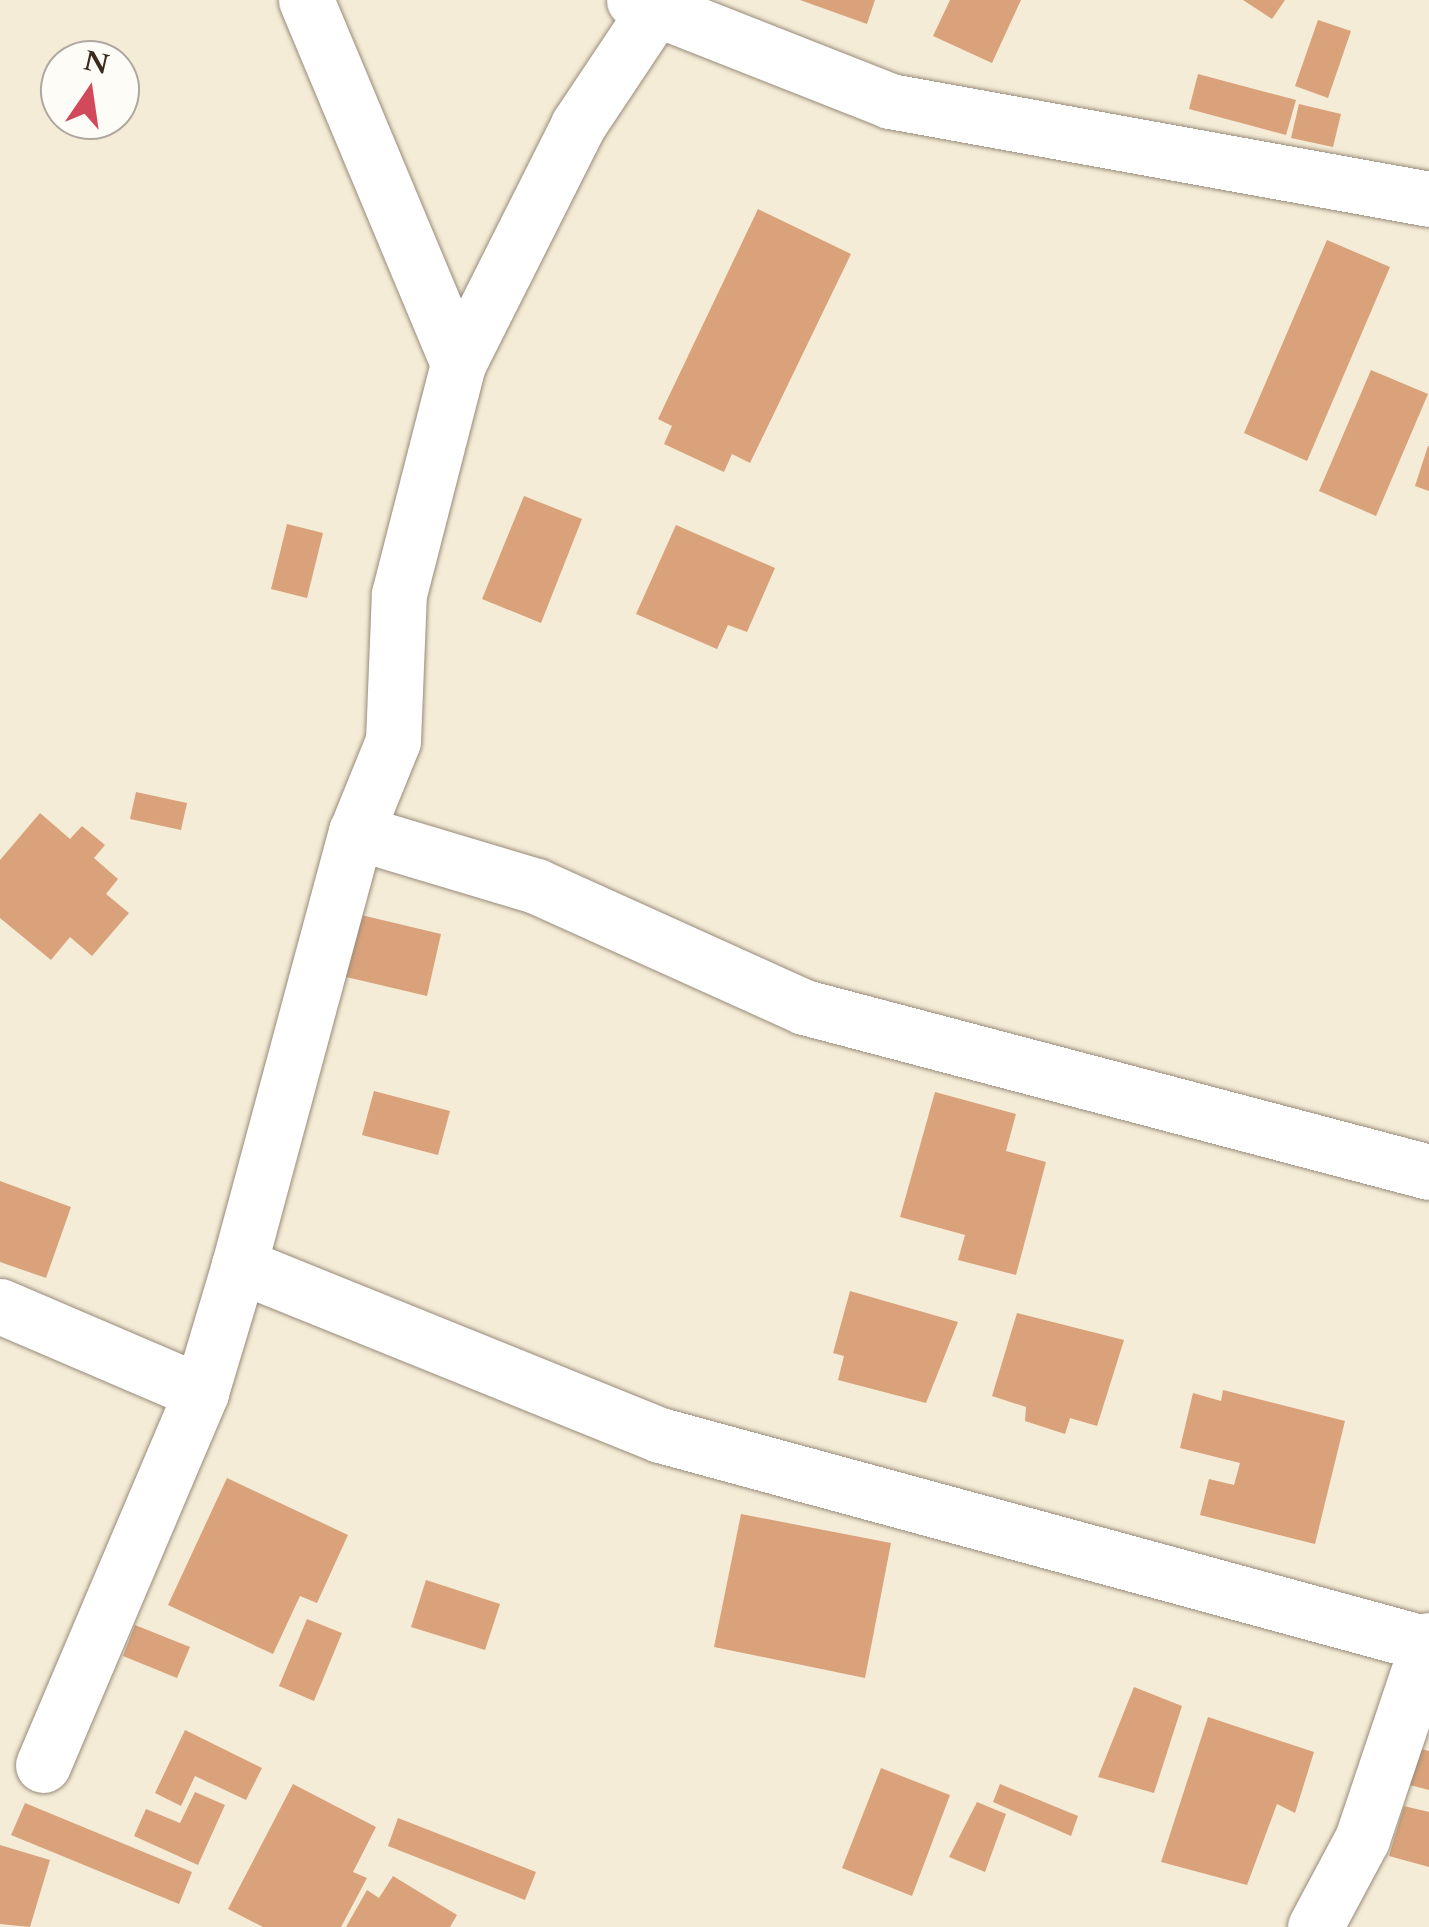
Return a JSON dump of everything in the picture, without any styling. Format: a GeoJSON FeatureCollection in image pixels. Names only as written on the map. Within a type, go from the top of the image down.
{"type":"FeatureCollection","features":[{"type":"Feature","properties":{"kind":"street"},"geometry":{"type":"LineString","coordinates":[[306,0],[458,364]]}},
{"type":"Feature","properties":{"kind":"street"},"geometry":{"type":"LineString","coordinates":[[43,1765],[201,1392],[356,832],[394,742],[400,594],[458,364],[578,125],[645,4],[719,14],[890,100],[1429,199]]}},
{"type":"Feature","properties":{"kind":"street"},"geometry":{"type":"LineString","coordinates":[[356,832],[536,886],[804,1007],[1429,1172]]}},
{"type":"Feature","properties":{"kind":"street"},"geometry":{"type":"LineString","coordinates":[[239,1264],[660,1435],[1428,1642],[1396,1752],[1315,1927]]}},
{"type":"Feature","properties":{"kind":"street"},"geometry":{"type":"LineString","coordinates":[[0,1306],[201,1392]]}},
{"type":"Feature","properties":{"kind":"building"},"geometry":{"type":"Polygon","coordinates":[[[800,0],[875,0],[867,24],[800,0]]]}},
{"type":"Feature","properties":{"kind":"building"},"geometry":{"type":"Polygon","coordinates":[[[950,0],[1021,0],[992,63],[933,36],[950,0]]]}},
{"type":"Feature","properties":{"kind":"building"},"geometry":{"type":"Polygon","coordinates":[[[1243,0],[1285,0],[1272,19],[1243,0]]]}},
{"type":"Feature","properties":{"kind":"building"},"geometry":{"type":"Polygon","coordinates":[[[1318,20],[1351,31],[1328,98],[1295,86],[1318,20]]]}},
{"type":"Feature","properties":{"kind":"building"},"geometry":{"type":"Polygon","coordinates":[[[1198,74],[1296,100],[1286,135],[1189,109],[1198,74]]]}},
{"type":"Feature","properties":{"kind":"building"},"geometry":{"type":"Polygon","coordinates":[[[1299,104],[1341,114],[1333,147],[1291,138],[1299,104]]]}},
{"type":"Feature","properties":{"kind":"building"},"geometry":{"type":"Polygon","coordinates":[[[758,209],[851,254],[750,463],[732,454],[724,472],[664,444],[672,426],[658,419],[758,209]]]}},
{"type":"Feature","properties":{"kind":"building"},"geometry":{"type":"Polygon","coordinates":[[[1327,240],[1390,267],[1307,461],[1244,433],[1327,240]]]}},
{"type":"Feature","properties":{"kind":"building"},"geometry":{"type":"Polygon","coordinates":[[[1371,370],[1428,394],[1376,516],[1319,491],[1371,370]]]}},
{"type":"Feature","properties":{"kind":"building"},"geometry":{"type":"Polygon","coordinates":[[[1429,446],[1429,491],[1415,486],[1429,446]]]}},
{"type":"Feature","properties":{"kind":"building"},"geometry":{"type":"Polygon","coordinates":[[[524,496],[582,519],[541,623],[482,599],[524,496]]]}},
{"type":"Feature","properties":{"kind":"building"},"geometry":{"type":"Polygon","coordinates":[[[287,524],[323,533],[307,598],[271,589],[287,524]]]}},
{"type":"Feature","properties":{"kind":"building"},"geometry":{"type":"Polygon","coordinates":[[[676,525],[775,568],[747,632],[728,625],[717,649],[636,614],[676,525]]]}},
{"type":"Feature","properties":{"kind":"building"},"geometry":{"type":"Polygon","coordinates":[[[136,792],[187,803],[181,830],[130,819],[136,792]]]}},
{"type":"Feature","properties":{"kind":"building"},"geometry":{"type":"Polygon","coordinates":[[[40,813],[70,839],[82,826],[105,845],[94,858],[118,879],[106,894],[129,913],[92,956],[70,937],[51,960],[0,918],[0,860],[40,813]]]}},
{"type":"Feature","properties":{"kind":"building"},"geometry":{"type":"Polygon","coordinates":[[[357,914],[441,934],[427,996],[342,976],[357,914]]]}},
{"type":"Feature","properties":{"kind":"building"},"geometry":{"type":"Polygon","coordinates":[[[374,1091],[450,1111],[438,1155],[362,1135],[374,1091]]]}},
{"type":"Feature","properties":{"kind":"building"},"geometry":{"type":"Polygon","coordinates":[[[935,1092],[1016,1114],[1006,1151],[1046,1162],[1016,1275],[958,1260],[965,1235],[900,1217],[935,1092]]]}},
{"type":"Feature","properties":{"kind":"building"},"geometry":{"type":"Polygon","coordinates":[[[0,1181],[71,1207],[46,1278],[0,1262],[0,1181]]]}},
{"type":"Feature","properties":{"kind":"building"},"geometry":{"type":"Polygon","coordinates":[[[850,1291],[958,1322],[926,1403],[838,1380],[844,1356],[833,1353],[850,1291]]]}},
{"type":"Feature","properties":{"kind":"building"},"geometry":{"type":"Polygon","coordinates":[[[1017,1313],[1124,1340],[1097,1426],[1070,1418],[1065,1434],[1025,1421],[1026,1407],[992,1396],[1017,1313]]]}},
{"type":"Feature","properties":{"kind":"building"},"geometry":{"type":"Polygon","coordinates":[[[1223,1390],[1345,1421],[1315,1544],[1200,1515],[1209,1479],[1234,1485],[1240,1463],[1180,1448],[1193,1393],[1221,1401],[1223,1390]]]}},
{"type":"Feature","properties":{"kind":"building"},"geometry":{"type":"Polygon","coordinates":[[[227,1478],[348,1535],[317,1603],[300,1596],[273,1654],[168,1605],[227,1478]]]}},
{"type":"Feature","properties":{"kind":"building"},"geometry":{"type":"Polygon","coordinates":[[[741,1514],[891,1543],[865,1678],[714,1647],[741,1514]]]}},
{"type":"Feature","properties":{"kind":"building"},"geometry":{"type":"Polygon","coordinates":[[[426,1580],[500,1604],[485,1650],[411,1627],[426,1580]]]}},
{"type":"Feature","properties":{"kind":"building"},"geometry":{"type":"Polygon","coordinates":[[[307,1619],[342,1633],[314,1701],[279,1686],[307,1619]]]}},
{"type":"Feature","properties":{"kind":"building"},"geometry":{"type":"Polygon","coordinates":[[[135,1625],[190,1647],[177,1678],[123,1656],[135,1625]]]}},
{"type":"Feature","properties":{"kind":"building"},"geometry":{"type":"Polygon","coordinates":[[[1134,1687],[1182,1706],[1154,1793],[1098,1777],[1134,1687]]]}},
{"type":"Feature","properties":{"kind":"building"},"geometry":{"type":"Polygon","coordinates":[[[1208,1717],[1314,1752],[1295,1813],[1277,1804],[1247,1885],[1161,1862],[1208,1717]]]}},
{"type":"Feature","properties":{"kind":"building"},"geometry":{"type":"Polygon","coordinates":[[[185,1730],[262,1768],[246,1800],[195,1776],[181,1806],[155,1793],[185,1730]]]}},
{"type":"Feature","properties":{"kind":"building"},"geometry":{"type":"Polygon","coordinates":[[[1412,1747],[1429,1751],[1429,1790],[1402,1783],[1412,1747]]]}},
{"type":"Feature","properties":{"kind":"building"},"geometry":{"type":"Polygon","coordinates":[[[881,1768],[950,1795],[912,1896],[842,1868],[881,1768]]]}},
{"type":"Feature","properties":{"kind":"building"},"geometry":{"type":"Polygon","coordinates":[[[293,1784],[376,1827],[353,1872],[367,1878],[341,1927],[263,1927],[228,1909],[293,1784]]]}},
{"type":"Feature","properties":{"kind":"building"},"geometry":{"type":"Polygon","coordinates":[[[1000,1784],[1078,1816],[1071,1836],[993,1802],[1000,1784]]]}},
{"type":"Feature","properties":{"kind":"building"},"geometry":{"type":"Polygon","coordinates":[[[195,1792],[225,1805],[198,1865],[134,1836],[146,1809],[180,1823],[195,1792]]]}},
{"type":"Feature","properties":{"kind":"building"},"geometry":{"type":"Polygon","coordinates":[[[977,1802],[1006,1814],[985,1872],[949,1857],[977,1802]]]}},
{"type":"Feature","properties":{"kind":"building"},"geometry":{"type":"Polygon","coordinates":[[[25,1803],[192,1872],[179,1904],[11,1835],[25,1803]]]}},
{"type":"Feature","properties":{"kind":"building"},"geometry":{"type":"Polygon","coordinates":[[[1404,1806],[1429,1812],[1429,1867],[1389,1856],[1404,1806]]]}},
{"type":"Feature","properties":{"kind":"building"},"geometry":{"type":"Polygon","coordinates":[[[398,1818],[536,1872],[525,1900],[388,1846],[398,1818]]]}},
{"type":"Feature","properties":{"kind":"building"},"geometry":{"type":"Polygon","coordinates":[[[0,1845],[50,1860],[30,1927],[0,1924],[0,1845]]]}},
{"type":"Feature","properties":{"kind":"building"},"geometry":{"type":"Polygon","coordinates":[[[393,1876],[457,1915],[450,1927],[346,1927],[367,1890],[379,1898],[393,1876]]]}}]}
